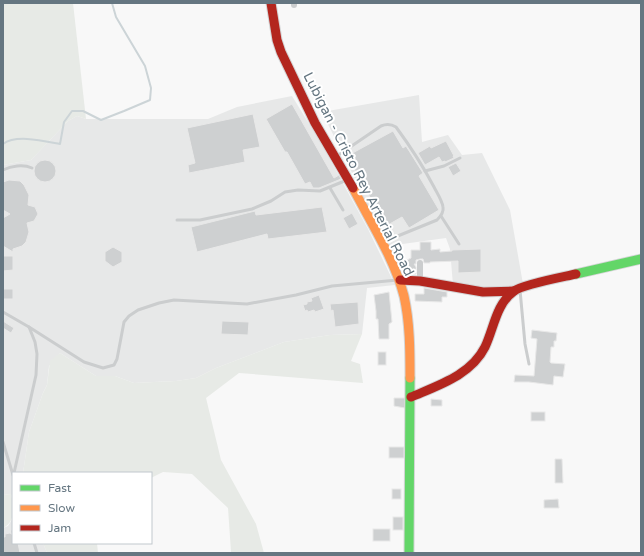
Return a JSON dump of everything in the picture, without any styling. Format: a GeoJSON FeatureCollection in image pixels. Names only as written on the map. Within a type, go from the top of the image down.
{"type":"FeatureCollection","features":[{"type":"Feature","properties":{"kind":"main road","name":"Lubigan - Cristo Rey Arterial Road"},"geometry":{"type":"LineString","coordinates":[[271,3],[277,40],[281,52],[315,123],[348,180],[400,280],[409,322],[411,398],[409,553]]}},
{"type":"Feature","properties":{"kind":"main road"},"geometry":{"type":"LineString","coordinates":[[400,280],[420,281],[483,292],[517,290],[641,259]]}},
{"type":"Feature","properties":{"kind":"main road"},"geometry":{"type":"LineString","coordinates":[[411,398],[470,368],[486,345],[496,314],[505,300],[517,290]]}},
{"type":"Feature","properties":{"kind":"street"},"geometry":{"type":"LineString","coordinates":[[420,263],[420,281]]}},
{"type":"Feature","properties":{"kind":"lane"},"geometry":{"type":"LineString","coordinates":[[335,157],[381,126],[387,124],[392,125],[396,127],[413,150],[440,198],[443,207],[441,216],[437,220],[381,242]]}},
{"type":"Feature","properties":{"kind":"lane"},"geometry":{"type":"LineString","coordinates":[[425,171],[444,166],[460,158]]}},
{"type":"Feature","properties":{"kind":"lane"},"geometry":{"type":"LineString","coordinates":[[3,170],[9,167],[20,166],[32,168]]}},
{"type":"Feature","properties":{"kind":"lane"},"geometry":{"type":"LineString","coordinates":[[177,220],[200,220],[252,209],[272,201],[282,194],[290,191],[320,191],[348,180]]}},
{"type":"Feature","properties":{"kind":"lane"},"geometry":{"type":"LineString","coordinates":[[330,188],[343,210]]}},
{"type":"Feature","properties":{"kind":"lane"},"geometry":{"type":"LineString","coordinates":[[441,216],[459,244]]}},
{"type":"Feature","properties":{"kind":"lane"},"geometry":{"type":"LineString","coordinates":[[3,312],[84,362],[97,367],[110,367],[114,365],[117,359],[124,322],[129,316],[138,310],[159,303],[174,300],[247,304],[296,296],[332,286],[400,280]]}},
{"type":"Feature","properties":{"kind":"lane"},"geometry":{"type":"LineString","coordinates":[[517,290],[529,364]]}},
{"type":"Feature","properties":{"kind":"lane"},"geometry":{"type":"LineString","coordinates":[[13,472],[36,374],[37,354],[35,342],[29,327]]}},
{"type":"Feature","properties":{"kind":"lane"},"geometry":{"type":"LineString","coordinates":[[3,442],[12,472]]}},
{"type":"Feature","properties":{"kind":"shaded area"},"geometry":{"type":"Polygon","coordinates":[[[3,3],[73,3],[86,119],[77,116],[68,121],[31,160],[3,165],[3,3]]]}},
{"type":"Feature","properties":{"kind":"shaded area"},"geometry":{"type":"Polygon","coordinates":[[[419,95],[422,142],[448,135],[462,155],[482,153],[510,210],[523,284],[489,289],[453,285],[450,249],[446,238],[388,246],[322,112],[419,95]]]}},
{"type":"Feature","properties":{"kind":"shaded area"},"geometry":{"type":"Polygon","coordinates":[[[292,96],[322,145],[368,229],[395,285],[367,288],[362,334],[330,335],[284,342],[216,368],[196,378],[176,381],[134,383],[115,376],[96,376],[60,353],[49,366],[47,385],[29,432],[23,472],[12,472],[12,497],[11,494],[3,495],[3,165],[31,160],[68,121],[77,116],[86,119],[208,119],[237,107],[292,96]]]}},
{"type":"Feature","properties":{"kind":"shaded area"},"geometry":{"type":"Polygon","coordinates":[[[362,334],[351,361],[360,364],[363,383],[239,373],[206,398],[221,460],[256,524],[264,553],[231,552],[228,508],[192,474],[163,472],[152,478],[152,472],[23,472],[29,432],[47,385],[50,361],[60,353],[96,376],[115,376],[134,383],[176,381],[196,378],[216,368],[284,342],[330,335],[362,334]]]}},
{"type":"Feature","properties":{"kind":"shaded area"},"geometry":{"type":"Polygon","coordinates":[[[11,494],[12,518],[3,528],[3,495],[11,494]]]}},
{"type":"Feature","properties":{"kind":"shaded area"},"geometry":{"type":"Polygon","coordinates":[[[12,520],[12,544],[43,544],[47,553],[3,553],[3,528],[8,526],[12,520]]]}},
{"type":"Feature","properties":{"kind":"shaded area"},"geometry":{"type":"Polygon","coordinates":[[[43,544],[97,544],[98,553],[47,553],[43,544]]]}},
{"type":"Feature","properties":{"kind":"building"},"geometry":{"type":"Polygon","coordinates":[[[292,104],[334,178],[339,175],[341,179],[319,188],[313,188],[310,182],[305,184],[266,119],[292,104]]]}},
{"type":"Feature","properties":{"kind":"building"},"geometry":{"type":"Polygon","coordinates":[[[253,114],[260,147],[243,150],[245,162],[189,173],[188,165],[195,163],[187,128],[253,114]]]}},
{"type":"Feature","properties":{"kind":"building"},"geometry":{"type":"Polygon","coordinates":[[[393,131],[403,148],[406,146],[423,173],[419,176],[439,210],[409,228],[402,217],[386,226],[347,156],[393,131]]]}},
{"type":"Feature","properties":{"kind":"building"},"geometry":{"type":"Polygon","coordinates":[[[446,141],[454,158],[442,162],[439,157],[425,165],[418,153],[430,146],[431,148],[446,141]]]}},
{"type":"Feature","properties":{"kind":"building"},"geometry":{"type":"Polygon","coordinates":[[[45,160],[53,163],[56,171],[53,179],[45,182],[37,179],[34,171],[37,163],[45,160]]]}},
{"type":"Feature","properties":{"kind":"building"},"geometry":{"type":"Polygon","coordinates":[[[456,163],[461,171],[453,176],[448,167],[456,163]]]}},
{"type":"Feature","properties":{"kind":"building"},"geometry":{"type":"Polygon","coordinates":[[[9,180],[20,181],[24,185],[29,195],[28,205],[35,207],[38,214],[34,221],[27,223],[29,232],[26,242],[22,246],[13,249],[13,252],[3,246],[3,218],[10,214],[3,210],[3,182],[9,180]]]}},
{"type":"Feature","properties":{"kind":"building"},"geometry":{"type":"Polygon","coordinates":[[[322,207],[327,232],[268,239],[267,234],[197,252],[191,227],[255,211],[256,215],[322,207]]]}},
{"type":"Feature","properties":{"kind":"building"},"geometry":{"type":"Polygon","coordinates":[[[352,213],[358,224],[349,229],[343,218],[352,213]]]}},
{"type":"Feature","properties":{"kind":"building"},"geometry":{"type":"Polygon","coordinates":[[[420,242],[431,242],[431,250],[440,249],[440,252],[481,249],[481,272],[458,273],[458,261],[424,263],[423,259],[420,259],[416,260],[416,264],[414,264],[416,267],[416,274],[409,274],[404,265],[400,264],[411,258],[411,250],[420,250],[420,242]]]}},
{"type":"Feature","properties":{"kind":"building"},"geometry":{"type":"Polygon","coordinates":[[[113,247],[122,252],[122,262],[113,267],[105,261],[105,252],[113,247]]]}},
{"type":"Feature","properties":{"kind":"building"},"geometry":{"type":"Polygon","coordinates":[[[3,256],[13,256],[13,270],[3,271],[3,256]]]}},
{"type":"Feature","properties":{"kind":"building"},"geometry":{"type":"Polygon","coordinates":[[[424,288],[447,292],[447,297],[442,297],[442,302],[415,301],[415,294],[424,294],[424,288]]]}},
{"type":"Feature","properties":{"kind":"building"},"geometry":{"type":"Polygon","coordinates":[[[3,289],[13,289],[13,299],[3,299],[3,289]]]}},
{"type":"Feature","properties":{"kind":"building"},"geometry":{"type":"Polygon","coordinates":[[[389,292],[392,322],[389,324],[389,339],[379,339],[378,319],[376,319],[374,295],[389,292]]]}},
{"type":"Feature","properties":{"kind":"building"},"geometry":{"type":"Polygon","coordinates":[[[319,295],[324,309],[315,312],[314,310],[308,312],[307,310],[305,311],[303,305],[312,301],[311,298],[319,295]]]}},
{"type":"Feature","properties":{"kind":"building"},"geometry":{"type":"Polygon","coordinates":[[[358,302],[359,324],[335,327],[333,310],[331,311],[330,304],[358,302]]]}},
{"type":"Feature","properties":{"kind":"building"},"geometry":{"type":"Polygon","coordinates":[[[3,321],[14,328],[11,333],[3,328],[3,321]]]}},
{"type":"Feature","properties":{"kind":"building"},"geometry":{"type":"Polygon","coordinates":[[[222,321],[249,322],[248,335],[221,334],[222,321]]]}},
{"type":"Feature","properties":{"kind":"building"},"geometry":{"type":"Polygon","coordinates":[[[532,330],[557,333],[556,341],[554,341],[554,347],[551,347],[550,362],[565,364],[563,377],[554,376],[553,385],[514,382],[515,375],[534,376],[537,339],[531,338],[532,330]]]}},
{"type":"Feature","properties":{"kind":"building"},"geometry":{"type":"Polygon","coordinates":[[[378,352],[386,352],[386,365],[378,365],[378,352]]]}},
{"type":"Feature","properties":{"kind":"building"},"geometry":{"type":"Polygon","coordinates":[[[394,398],[405,398],[405,408],[394,406],[394,398]]]}},
{"type":"Feature","properties":{"kind":"building"},"geometry":{"type":"Polygon","coordinates":[[[431,399],[442,400],[442,406],[431,406],[431,399]]]}},
{"type":"Feature","properties":{"kind":"building"},"geometry":{"type":"Polygon","coordinates":[[[531,412],[545,412],[545,421],[531,421],[531,412]]]}},
{"type":"Feature","properties":{"kind":"building"},"geometry":{"type":"Polygon","coordinates":[[[389,447],[404,447],[404,458],[389,458],[389,447]]]}},
{"type":"Feature","properties":{"kind":"building"},"geometry":{"type":"Polygon","coordinates":[[[555,459],[562,459],[563,483],[555,483],[555,459]]]}},
{"type":"Feature","properties":{"kind":"building"},"geometry":{"type":"Polygon","coordinates":[[[392,489],[401,489],[401,499],[392,499],[392,489]]]}},
{"type":"Feature","properties":{"kind":"building"},"geometry":{"type":"Polygon","coordinates":[[[558,499],[559,508],[544,508],[544,500],[558,499]]]}},
{"type":"Feature","properties":{"kind":"building"},"geometry":{"type":"Polygon","coordinates":[[[393,517],[403,517],[403,530],[393,530],[393,517]]]}},
{"type":"Feature","properties":{"kind":"building"},"geometry":{"type":"Polygon","coordinates":[[[373,529],[390,529],[390,541],[373,541],[373,529]]]}},
{"type":"Feature","properties":{"kind":"building"},"geometry":{"type":"Polygon","coordinates":[[[10,533],[12,534],[12,544],[18,544],[20,553],[3,553],[3,537],[5,537],[5,534],[10,533]]]}},
{"type":"Feature","properties":{"kind":"waterway"},"geometry":{"type":"LineString","coordinates":[[3,144],[15,139],[38,140],[60,144],[64,122],[72,111],[83,111],[101,120],[150,100],[151,88],[145,66],[116,17],[112,3]]}},
{"type":"Feature","properties":{"kind":"traffic: fast"},"geometry":{"type":"LineString","coordinates":[[576,274],[641,259]]}},
{"type":"Feature","properties":{"kind":"traffic: fast"},"geometry":{"type":"LineString","coordinates":[[409,553],[410,378]]}},
{"type":"Feature","properties":{"kind":"traffic: slow"},"geometry":{"type":"LineString","coordinates":[[353,188],[382,241],[400,282],[409,327],[410,378]]}},
{"type":"Feature","properties":{"kind":"traffic: jam"},"geometry":{"type":"LineString","coordinates":[[271,3],[277,40],[281,52],[315,123],[353,188]]}},
{"type":"Feature","properties":{"kind":"traffic: jam"},"geometry":{"type":"LineString","coordinates":[[411,397],[453,378],[463,372],[479,357],[488,340],[499,309],[508,296],[514,291],[535,283],[576,274]]}},
{"type":"Feature","properties":{"kind":"traffic: jam"},"geometry":{"type":"LineString","coordinates":[[400,280],[420,281],[483,292],[514,291]]}}]}
